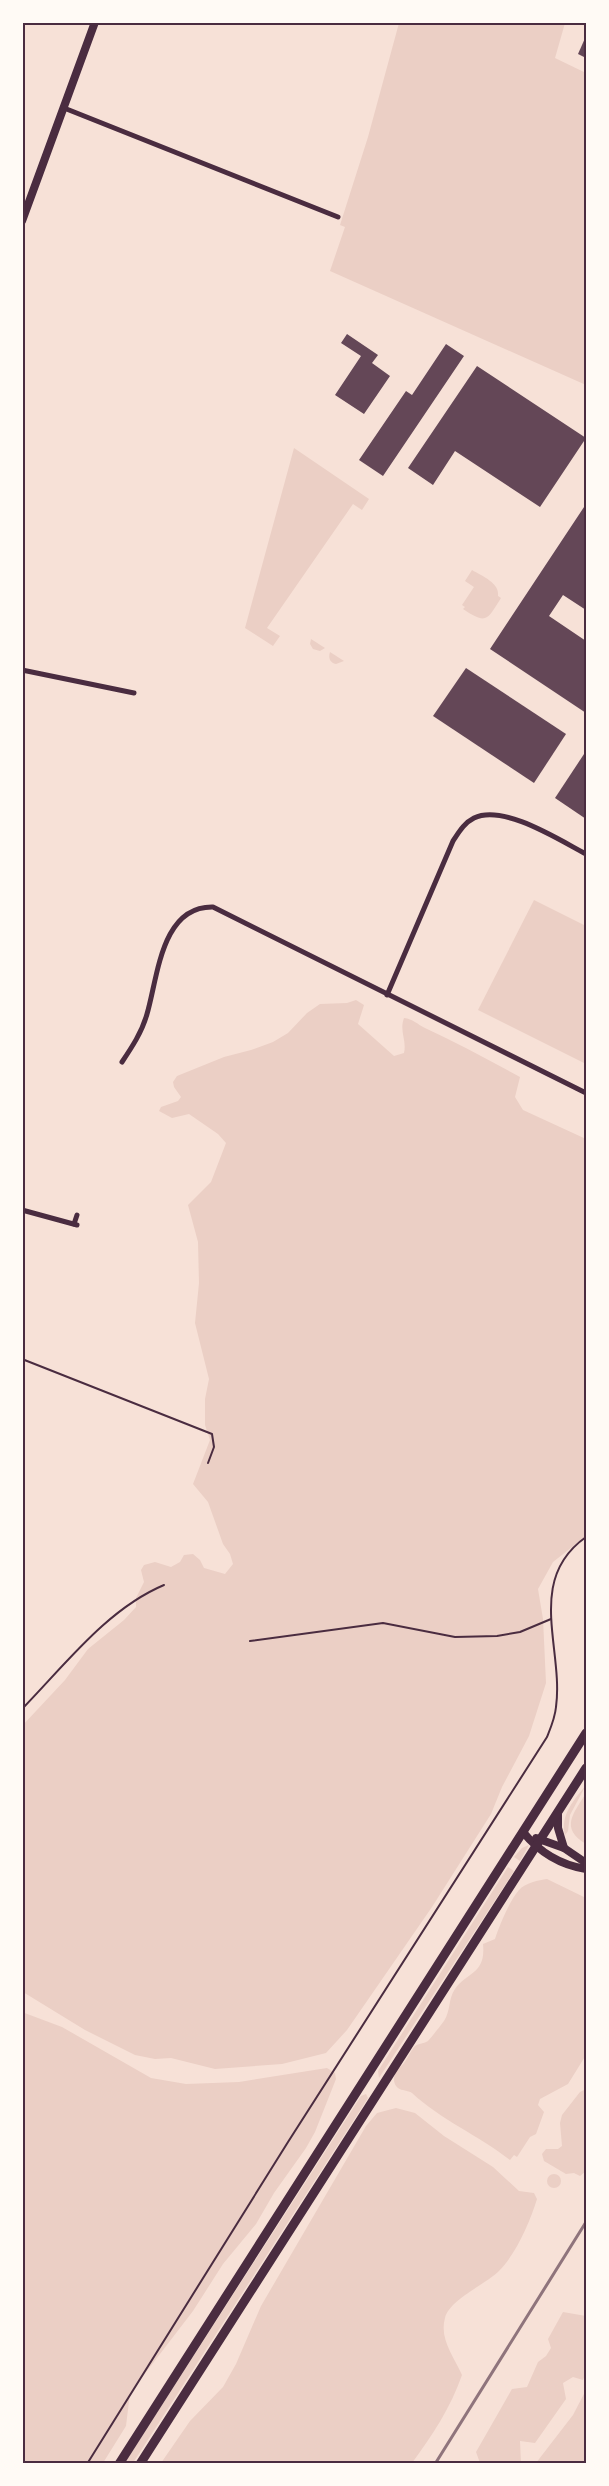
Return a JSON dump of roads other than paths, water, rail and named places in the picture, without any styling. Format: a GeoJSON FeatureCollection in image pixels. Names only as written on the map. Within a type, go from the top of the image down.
{"type":"FeatureCollection","features":[{"type":"Feature","properties":{"kind":"main road"},"geometry":{"type":"LineString","coordinates":[[119,2464],[586,1732]]}},
{"type":"Feature","properties":{"kind":"main road"},"geometry":{"type":"LineString","coordinates":[[140,2464],[586,1768]]}},
{"type":"Feature","properties":{"kind":"street"},"geometry":{"type":"LineString","coordinates":[[22,221],[95,22]]}},
{"type":"Feature","properties":{"kind":"street"},"geometry":{"type":"LineString","coordinates":[[64,108],[338,217]]}},
{"type":"Feature","properties":{"kind":"street"},"geometry":{"type":"LineString","coordinates":[[22,670],[134,693]]}},
{"type":"Feature","properties":{"kind":"street"},"geometry":{"type":"LineString","coordinates":[[387,995],[452,841],[462,827],[474,818],[487,815],[502,815],[586,854]]}},
{"type":"Feature","properties":{"kind":"street"},"geometry":{"type":"LineString","coordinates":[[122,1062],[138,1036],[146,1017],[169,935],[186,916],[203,907],[223,910],[387,995],[586,1093]]}},
{"type":"Feature","properties":{"kind":"street"},"geometry":{"type":"LineString","coordinates":[[22,1210],[75,1225],[77,1215]]}},
{"type":"Feature","properties":{"kind":"street"},"geometry":{"type":"LineString","coordinates":[[558,1813],[558,1828],[564,1848]]}},
{"type":"Feature","properties":{"kind":"street"},"geometry":{"type":"LineString","coordinates":[[523,1832],[571,1866],[586,1869]]}},
{"type":"Feature","properties":{"kind":"street"},"geometry":{"type":"LineString","coordinates":[[538,1844],[564,1848],[586,1863]]}},
{"type":"Feature","properties":{"kind":"railway"},"geometry":{"type":"LineString","coordinates":[[435,2464],[586,2222]]}}]}
